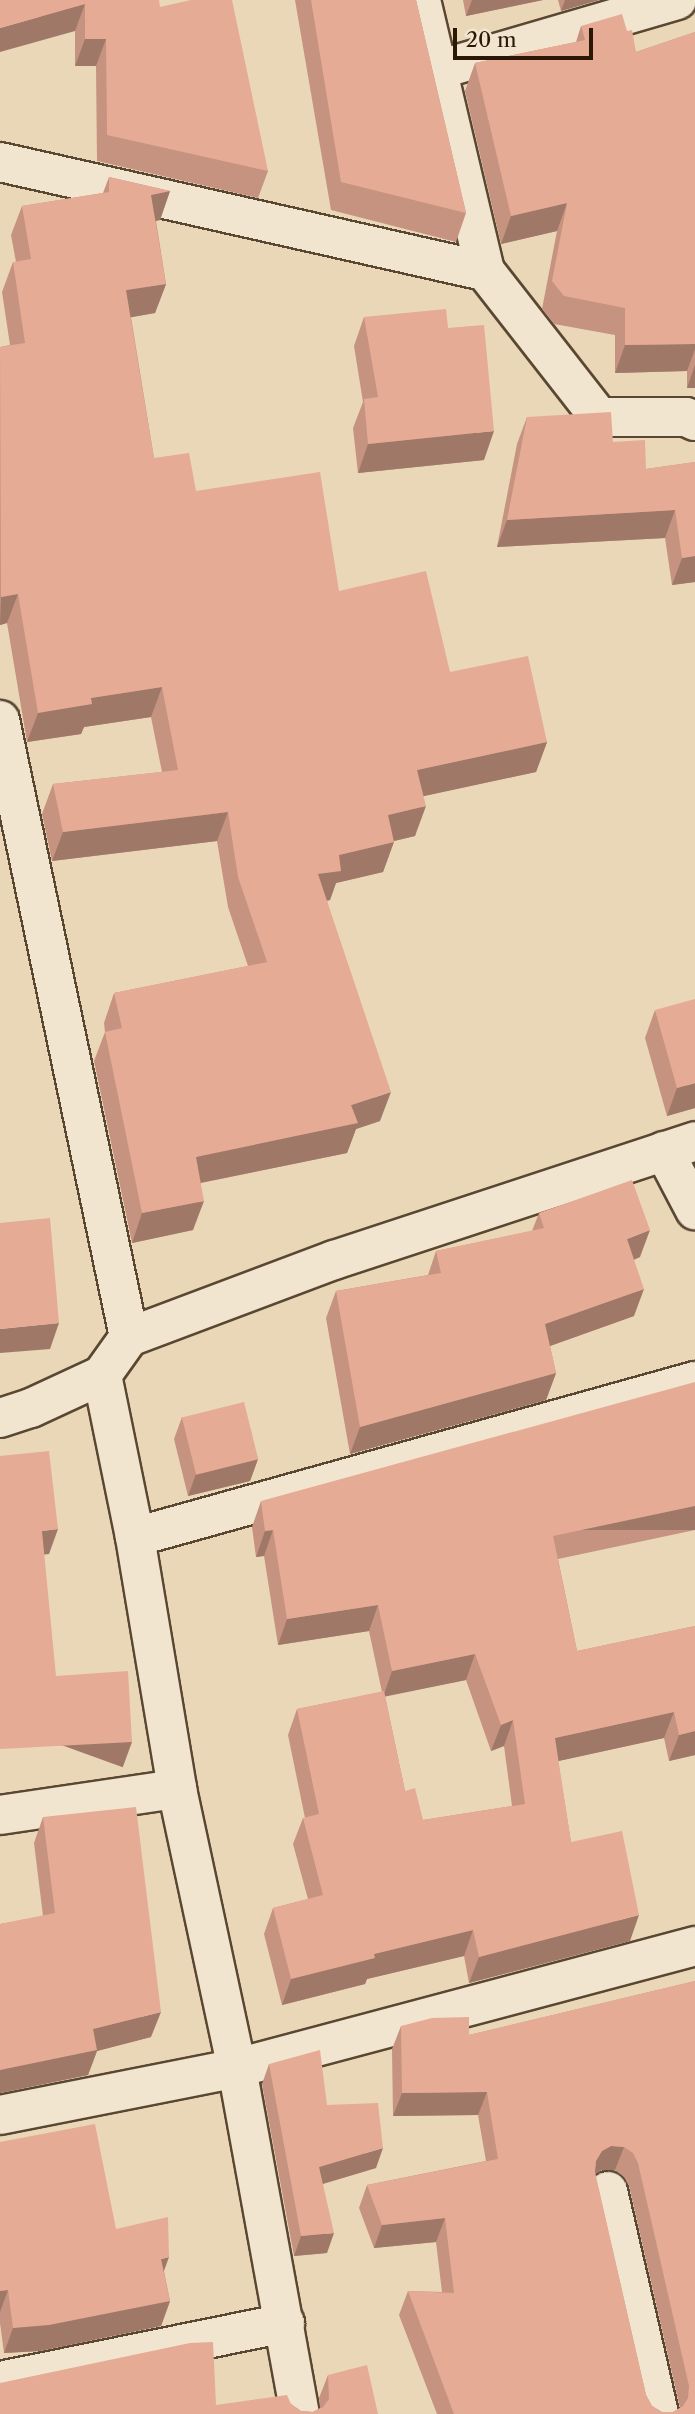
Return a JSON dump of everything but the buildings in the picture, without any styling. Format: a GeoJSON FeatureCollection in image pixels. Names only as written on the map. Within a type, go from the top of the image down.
{"type":"FeatureCollection","features":[{"type":"Feature","properties":{"kind":"street"},"geometry":{"type":"LineString","coordinates":[[421,0],[485,271],[599,417],[686,417],[695,421]]}},
{"type":"Feature","properties":{"kind":"street"},"geometry":{"type":"LineString","coordinates":[[438,70],[677,0]]}},
{"type":"Feature","properties":{"kind":"street"},"geometry":{"type":"LineString","coordinates":[[0,162],[485,271]]}},
{"type":"Feature","properties":{"kind":"street"},"geometry":{"type":"LineString","coordinates":[[0,720],[129,1337]]}},
{"type":"Feature","properties":{"kind":"street"},"geometry":{"type":"LineString","coordinates":[[0,1418],[31,1408],[102,1375],[129,1337],[334,1260],[680,1146],[695,1210]]}},
{"type":"Feature","properties":{"kind":"street"},"geometry":{"type":"LineString","coordinates":[[102,1375],[135,1536],[177,1789],[237,2068],[300,2414]]}},
{"type":"Feature","properties":{"kind":"street"},"geometry":{"type":"LineString","coordinates":[[135,1536],[695,1381]]}},
{"type":"Feature","properties":{"kind":"street"},"geometry":{"type":"LineString","coordinates":[[0,1815],[177,1789]]}},
{"type":"Feature","properties":{"kind":"street"},"geometry":{"type":"LineString","coordinates":[[0,2115],[237,2068],[695,1946]]}},
{"type":"Feature","properties":{"kind":"street"},"geometry":{"type":"LineString","coordinates":[[608,2191],[659,2414]]}},
{"type":"Feature","properties":{"kind":"street"},"geometry":{"type":"LineString","coordinates":[[0,2381],[285,2323]]}}]}
